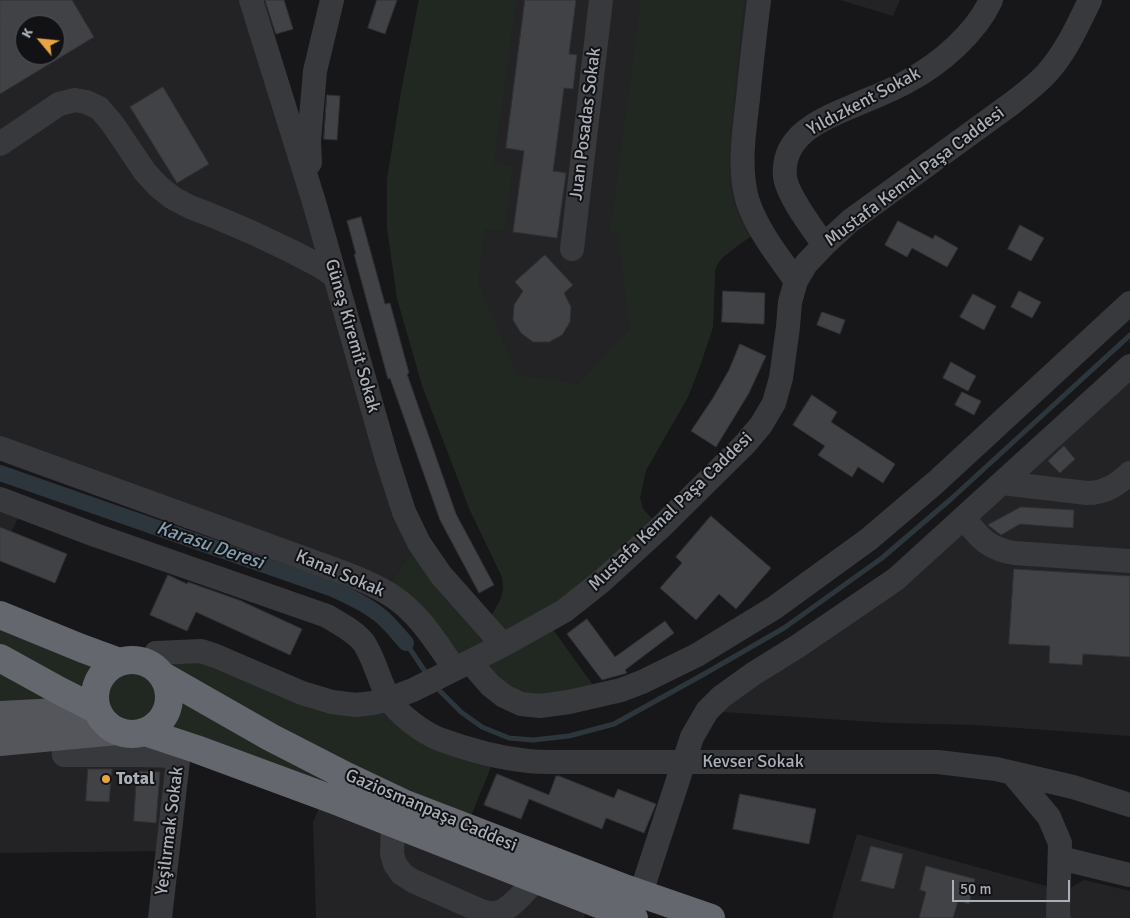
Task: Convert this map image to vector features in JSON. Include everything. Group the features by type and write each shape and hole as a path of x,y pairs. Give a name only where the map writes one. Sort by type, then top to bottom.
{"highway":[{"name":"Gaziosmanpaşa Caddesi","path":"0,615 119,662 136,660 157,670 270,737 346,776 638,906"},
{"name":"Gaziosmanpaşa Caddesi","path":"0,658 96,710 105,723 134,738 255,770 536,880 638,906 711,918"},
{"path":"96,710 94,696 98,681 106,669 119,662"},
{"path":"134,738 158,724 166,712 169,703 169,693 167,684 157,670"}],"main road":[{"path":"0,715 96,710"},
{"name":"Gaziosmanpaşa Caddesi","path":"0,742 63,736 134,738"}],"street":[{"name":"Güneş Kiremit Sokak","path":"251,0 314,202 386,456 404,512 419,543 441,575 503,645"},
{"path":"314,202 309,141 312,94 316,64 332,0"},
{"name":"Juan Posadas Sokak","path":"572,248 601,0"},
{"path":"758,0 744,139 744,186 755,218 766,238 796,280"},
{"name":"Yıldızkent Sokak","path":"824,245 789,191 785,178 785,165 794,143 811,126 829,116 909,81 936,63 962,42 991,0"},
{"name":"Mustafa Kemal Paşa Caddesi","path":"157,670 156,653 201,651 302,693 332,702 356,705 373,703 413,690 503,645 564,611 602,581 660,528 745,444 761,425 774,403 781,378 790,302 796,280 806,264 850,222 1034,86 1061,55 1090,0"},
{"path":"0,144 59,104 75,100 86,102 99,108 112,123 145,172 173,198 275,244 336,276"},
{"name":"Kanal Sokak","path":"0,448 374,585 396,599 423,624 457,668 490,685 504,696 520,704 540,706 569,702 621,690 642,682 697,654 774,608 868,539 936,482 1130,303"},
{"path":"638,906 692,737 707,710 721,697 754,674 896,579 1130,366"},
{"path":"1002,483 1095,493 1112,487 1130,472"},
{"name":"Kevser Sokak","path":"0,499 95,535 327,616 354,633 364,643 389,699 401,715 438,738 496,755 528,761 938,762 996,768 1073,787 1130,805"},
{"path":"964,518 980,538 994,547 1008,552 1130,561"},
{"name":"Yeşilırmak Sokak","path":"160,918 179,750"},
{"path":"1012,772 1049,817 1060,843 1059,918"},
{"path":"393,823 392,854 395,864 402,874 413,881 481,911 489,914 508,908 536,880"},
{"path":"1060,858 1130,876"}],"shaded area":[{"path":"0,0 251,0 419,543 384,591 0,448"},
{"path":"419,0 759,0 744,139 761,229 723,257 717,265 715,271 713,327 701,363 688,397 646,470 640,498 643,509 660,528 484,624 500,600 503,589 502,577 469,508 422,385 397,298 387,227 387,180 401,92"},
{"path":"419,0 516,0 494,163 513,166 504,231 485,229 478,282 517,375 579,384 630,330 618,234 610,233 641,0 744,0 729,166 730,188 733,201 749,237 724,256 717,265 715,271 713,327 701,363 688,397 646,470 640,498 643,509 660,528 547,621 600,695 540,706 455,669 384,591 419,543 485,624 499,604 503,587 502,577 469,508 422,385 397,298 387,227 387,180 401,92"},
{"path":"840,0 900,0 893,16"},
{"path":"1130,366 1130,736 976,725 889,723 707,711 798,646"},
{"path":"0,499 23,508 0,555"},
{"path":"0,615 127,660 144,661 201,651 401,715 496,755 466,828 334,800 196,749 0,715"},
{"path":"0,658 180,743 167,851 0,853"},
{"path":"324,796 589,901 584,918 316,918 313,822"},
{"path":"857,834 1064,891 1084,880 1130,891 1130,918 832,918"}],"building":[{"path":"0,0 72,0 94,37 65,55 65,15 15,15 15,65 48,65 0,94"},
{"path":"265,0 284,0 293,29 276,34"},
{"path":"377,0 397,0 385,34 368,28"},
{"path":"525,0 576,0 569,54 577,55 573,89 564,88 553,171 566,173 557,238 513,232 524,151 506,148"},
{"path":"163,87 209,164 177,183 130,107"},
{"path":"327,95 340,96 337,140 324,139"},
{"path":"361,217 385,304 390,303 409,373 407,374 456,514 494,585 479,593 440,520 390,378 388,379 354,254 356,254 347,221"},
{"path":"898,221 933,239 935,235 958,248 947,267 912,248 907,257 885,245"},
{"path":"1020,225 1044,238 1031,261 1008,249"},
{"path":"545,255 573,285 564,293 571,307 570,322 562,335 549,342 533,342 521,333 513,320 514,305 523,291 515,282"},
{"path":"723,291 765,293 764,324 722,322"},
{"path":"1019,291 1041,302 1032,318 1011,307"},
{"path":"973,294 996,306 984,330 960,317"},
{"path":"822,312 845,320 840,334 817,325"},
{"path":"740,344 766,356 749,393 716,447 691,431 729,370"},
{"path":"951,362 976,376 968,391 943,378"},
{"path":"962,392 981,401 974,415 955,405"},
{"path":"812,395 837,412 831,422 895,464 883,483 858,467 852,477 818,455 825,446 793,425"},
{"path":"1064,446 1075,459 1060,473 1048,461"},
{"path":"1021,507 1074,510 1073,528 1020,524 1001,535 988,525"},
{"path":"711,516 771,568 736,609 719,594 696,620 660,588 682,563 676,557"},
{"path":"0,527 67,554 55,583 0,561"},
{"path":"1014,569 1130,576 1130,657 1083,654 1082,665 1049,663 1050,646 1009,644"},
{"path":"168,575 187,584 188,582 239,600 302,629 290,655 196,612 187,631 150,615"},
{"path":"587,619 615,657 665,621 674,633 625,670 627,673 602,680 567,634"},
{"path":"88,769 112,769 109,802 86,801"},
{"path":"137,771 160,772 156,823 134,821"},
{"path":"497,774 549,795 556,776 559,776 614,798 618,789 656,804 644,833 606,818 602,829 529,799 521,819 484,805"},
{"path":"740,794 816,809 809,844 733,829"},
{"path":"871,846 903,854 894,889 861,881"},
{"path":"926,866 975,879 969,904 958,901 953,918 919,918 926,892 920,890"}],"waterway":[{"path":"436,687 461,712 482,727 509,738 533,740 569,736 614,724 784,628 882,558 951,499 1130,335"},
{"name":"Karasu Deresi","path":"0,473 333,589 377,613 406,643"},
{"path":"406,643 428,676"}],"place":[{"name":"Total","path":"106,779"}]}
